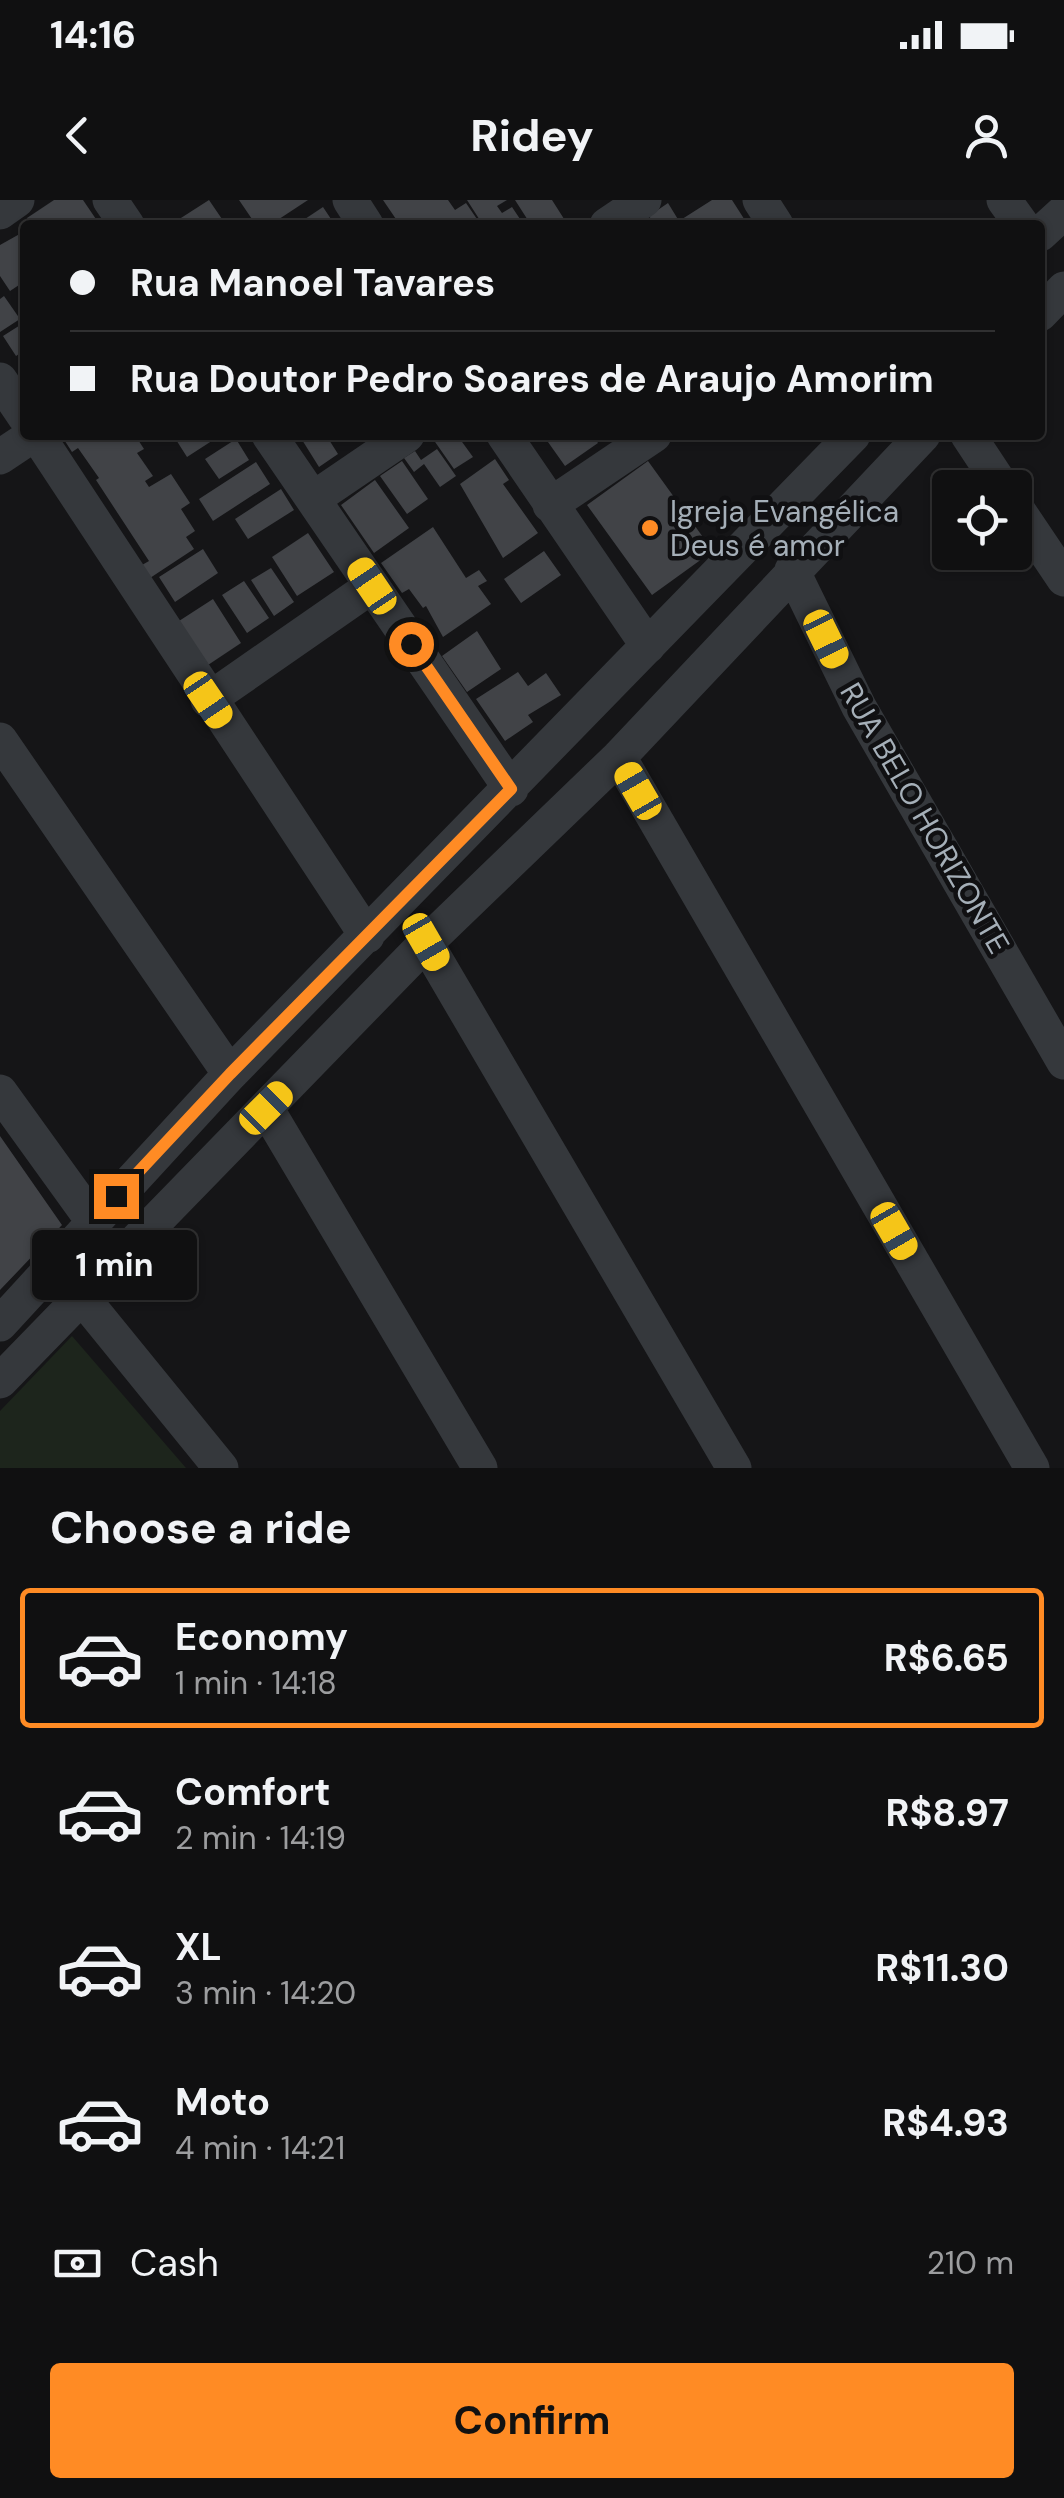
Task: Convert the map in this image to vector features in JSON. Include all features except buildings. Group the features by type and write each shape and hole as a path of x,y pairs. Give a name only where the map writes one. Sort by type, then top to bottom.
{"street":[{"path":"0,212 17,200"},
{"path":"614,220 644,200"},
{"path":"1045,229 1064,212"},
{"path":"1045,309 1064,289"},
{"path":"0,380 20,410"},
{"path":"0,457 27,440"},
{"path":"38,440 367,936"},
{"path":"273,440 511,789"},
{"path":"313,498 400,440"},
{"path":"507,440 648,646"},
{"path":"550,505 647,440"},
{"path":"0,1324 230,1074 848,440"},
{"path":"866,440 888,470"},
{"path":"0,1380 426,942 619,757 917,440"},
{"path":"971,440 991,470"},
{"path":"1032,531 1064,579"},
{"name":"RUA BELO HORIZONTE","path":"792,570 859,707 1064,1062"},
{"path":"208,700 372,586"},
{"path":"0,740 230,1074"},
{"path":"619,757 1032,1468"},
{"path":"426,942 734,1468"},
{"path":"305,1001 340,1032"},
{"path":"0,1092 93,1221"},
{"path":"266,1108 480,1468"},
{"path":"81,1296 220,1468"}],"shaded area":[{"path":"72,1336 186,1468 0,1468 0,1411"}],"place":[{"name":"Igreja Evangélica Deus é amor","path":"650,528"}],"route":[{"path":"116,1196 230,1074 511,789 411,644"}]}
